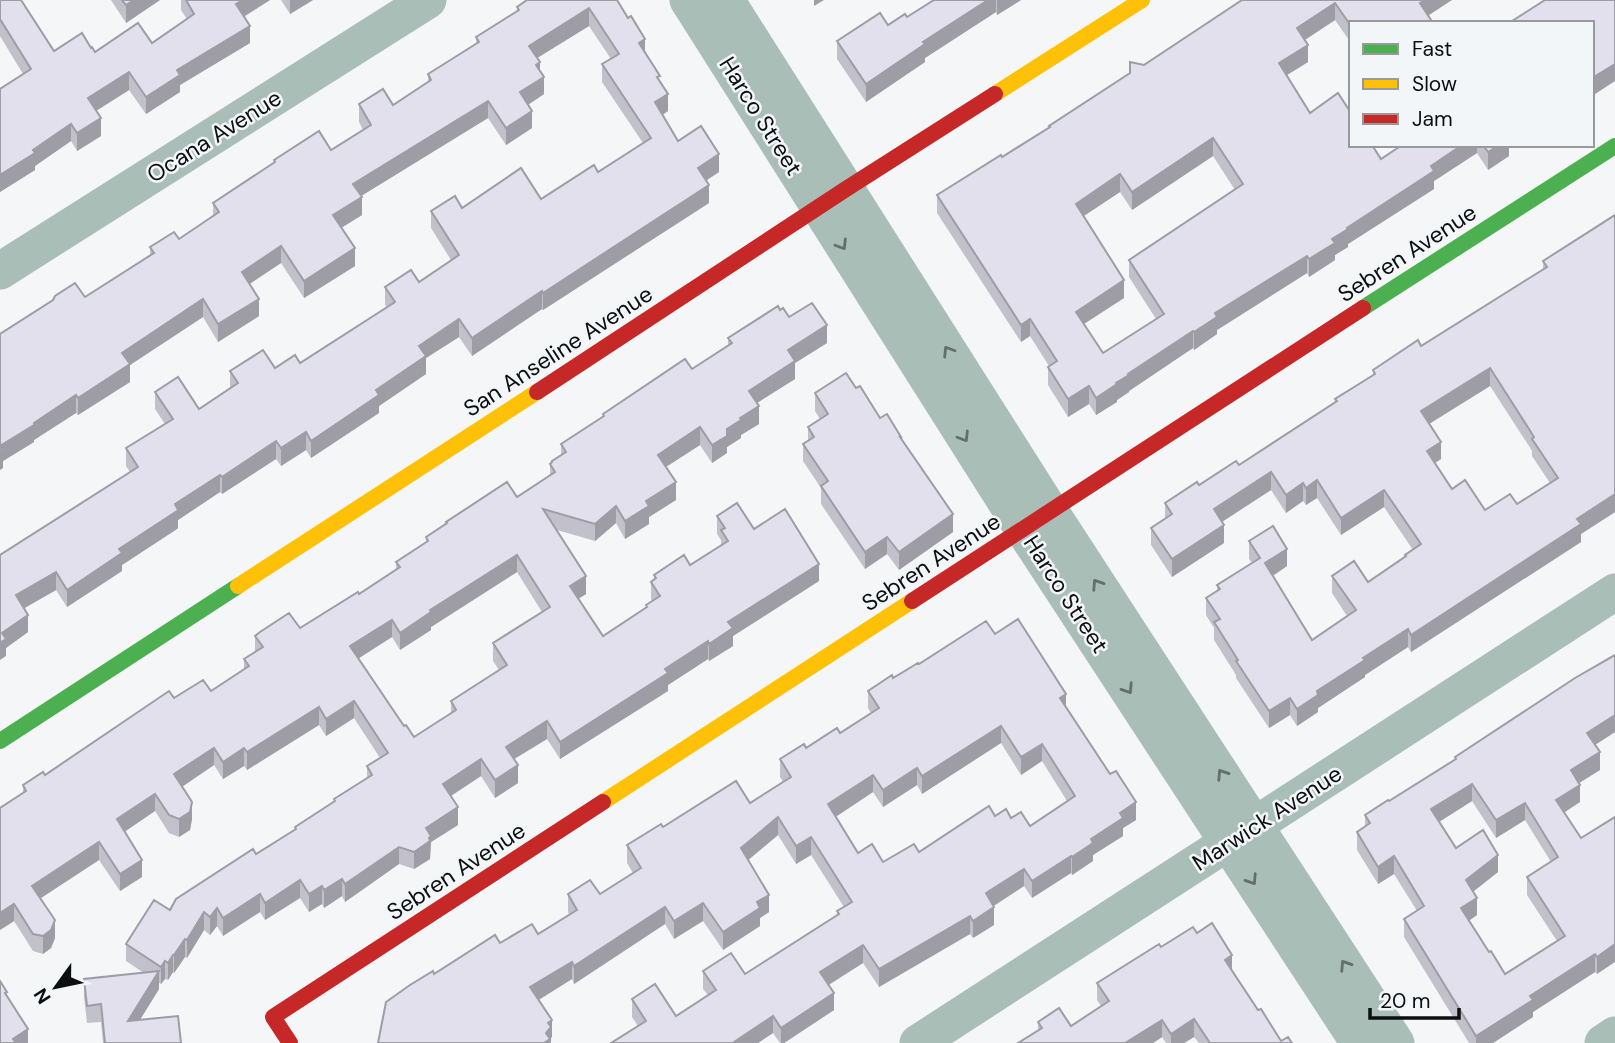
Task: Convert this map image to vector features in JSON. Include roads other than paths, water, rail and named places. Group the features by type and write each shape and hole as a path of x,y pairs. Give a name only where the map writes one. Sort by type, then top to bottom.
{"street":[{"name":"Ocana Avenue","path":"0,271 428,0"},
{"name":"Harco Street","path":"688,0 832,199 1036,520 1242,834 1396,1043"},
{"name":"Harco Street","path":"726,0 832,199"},
{"name":"San Anseline Avenue","path":"0,741 1142,0"},
{"name":"Sebren Avenue","path":"290,1043 274,1017 1615,146"},
{"name":"Marwick Avenue","path":"919,1043 1615,592"},
{"name":"Harco Street","path":"1242,834 1359,1043"},
{"path":"1603,1043 1615,1035"}]}
